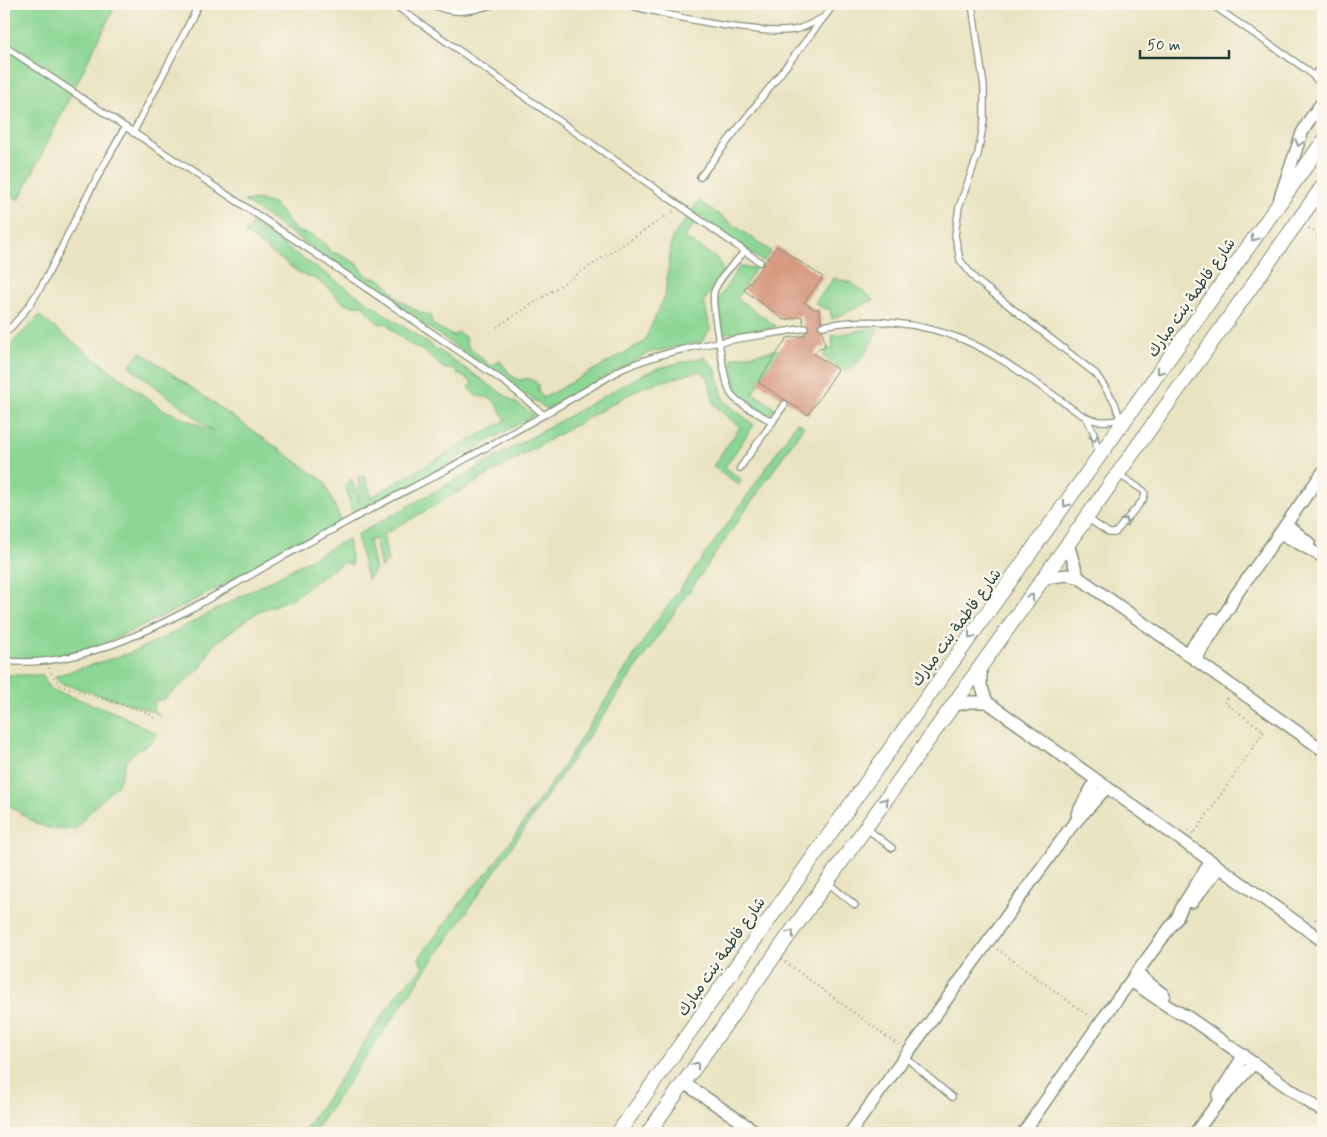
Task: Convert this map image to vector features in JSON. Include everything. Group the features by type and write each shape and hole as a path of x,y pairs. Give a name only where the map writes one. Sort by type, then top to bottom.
{"street":[{"path":"1275,209 1302,133 1323,101"},
{"name":"شارع فاطمة بنت مبارك","path":"618,1133 1098,459 1124,417 1323,142"},
{"path":"648,1133 1323,186"},
{"path":"1190,657 1230,606 1235,596 1323,472"},
{"path":"1283,529 1323,557"},
{"path":"1068,544 1078,577"},
{"path":"1044,578 1055,576 1078,577 1323,750"},
{"path":"980,667 981,685 987,702 1323,941"},
{"path":"953,706 970,702 987,702"},
{"path":"1071,827 1096,780"},
{"path":"850,1133 1071,827 1107,787"},
{"path":"1023,1133 1133,977 1177,918 1187,908 1215,865"},
{"path":"1133,977 1170,1007 1244,1055 1323,1112"},
{"path":"1213,1109 1218,1097 1244,1055"},
{"path":"1195,1133 1213,1109 1254,1063"},
{"path":"684,1083 758,1133"}],"lane":[{"path":"133,132 199,4"},
{"path":"393,4 760,262"},
{"path":"432,4 444,11 452,11 478,10 495,4"},
{"path":"624,4 710,24 769,31 800,28 816,22 829,11"},
{"path":"700,177 833,4"},
{"path":"822,326 855,322 894,323 932,330 962,339 1003,360 1086,418 1103,421 1124,417 1096,374 976,280 960,260 955,235 958,207 978,154 984,120 984,87 972,4"},
{"path":"1211,4 1314,76 1323,86"},
{"path":"4,46 506,383 544,414"},
{"path":"1314,76 1323,62"},
{"path":"4,334 22,316 37,295 125,127"},
{"path":"744,252 714,291 713,301 727,386 732,395 773,422"},
{"path":"4,661 47,661 81,654 136,634 189,610 300,547 435,476 637,362 668,352 805,328"},
{"path":"740,468 785,404"},
{"path":"1086,418 1094,433 1098,459"},
{"path":"1087,518 1109,533 1115,533 1143,500 1144,491 1118,474"},
{"path":"866,828 892,848"},
{"path":"827,882 855,905"},
{"path":"904,1057 952,1097"}],"path":[{"path":"497,327 680,207"},
{"path":"1298,221 1323,238"},
{"path":"47,661 55,680 61,686 142,710 157,720"},
{"path":"1181,840 1188,829 1194,834 1264,731 1224,702 1234,688"},
{"path":"1308,930 1323,908"},
{"path":"987,942 1099,1024"},
{"path":"775,955 900,1046 896,1051 904,1057"}],"green space":[{"path":"4,4 116,4 19,200 4,190"},
{"path":"261,200 275,205 296,231 321,240 332,253 337,253 358,264 363,272 371,278 378,278 386,284 399,300 419,312 431,316 432,324 453,336 458,332 465,337 468,347 491,366 500,361 512,376 519,380 529,379 536,382 543,398 644,342 665,296 672,238 699,201 771,251 763,262 699,215 685,238 719,260 723,273 704,301 710,329 702,342 648,353 547,409 244,201"},
{"path":"252,224 534,415 354,518 345,485 352,479 359,503 358,477 365,476 371,497 506,420 491,398 476,396 469,388 472,382 457,373 455,368 445,369 423,351 395,333 385,323 379,324 363,305 344,303 323,284 301,274 245,233"},
{"path":"739,267 756,268 737,298 777,327 724,334 718,300"},
{"path":"834,278 852,283 874,300 832,319 830,309 824,309 815,303"},
{"path":"39,316 160,408 213,431 129,366 141,352 324,481 341,521 190,603 106,643 49,659 4,658 4,351"},
{"path":"879,327 863,357 846,372 823,356 827,349 833,348 832,336"},
{"path":"782,349 753,393 778,410 765,415 737,396 732,358"},
{"path":"705,357 716,370 724,401 754,425 725,467 741,479 739,485 713,466 740,427 714,405 708,377 700,371 642,387 383,535 388,561 381,568 375,539 369,541 375,571 367,579 357,535 640,376 658,368"},
{"path":"797,422 804,426 313,1133 303,1133 400,990 423,968 419,958 471,889 490,870 560,771 653,626 741,505"},
{"path":"348,539 352,565 343,562 291,599 259,611 212,646 201,668 163,700 156,700 153,708 161,716 147,709 60,683 55,676 130,653 163,638"},
{"path":"4,675 43,675 50,689 119,714 157,734 149,744 137,750 126,761 119,783 75,829 64,830 45,827 4,802"}],"building":[{"path":"777,246 823,277 804,302 814,309 819,309 825,347 819,348 814,354 838,370 808,415 758,382 787,338 806,335 802,316 784,320 744,290"}]}
